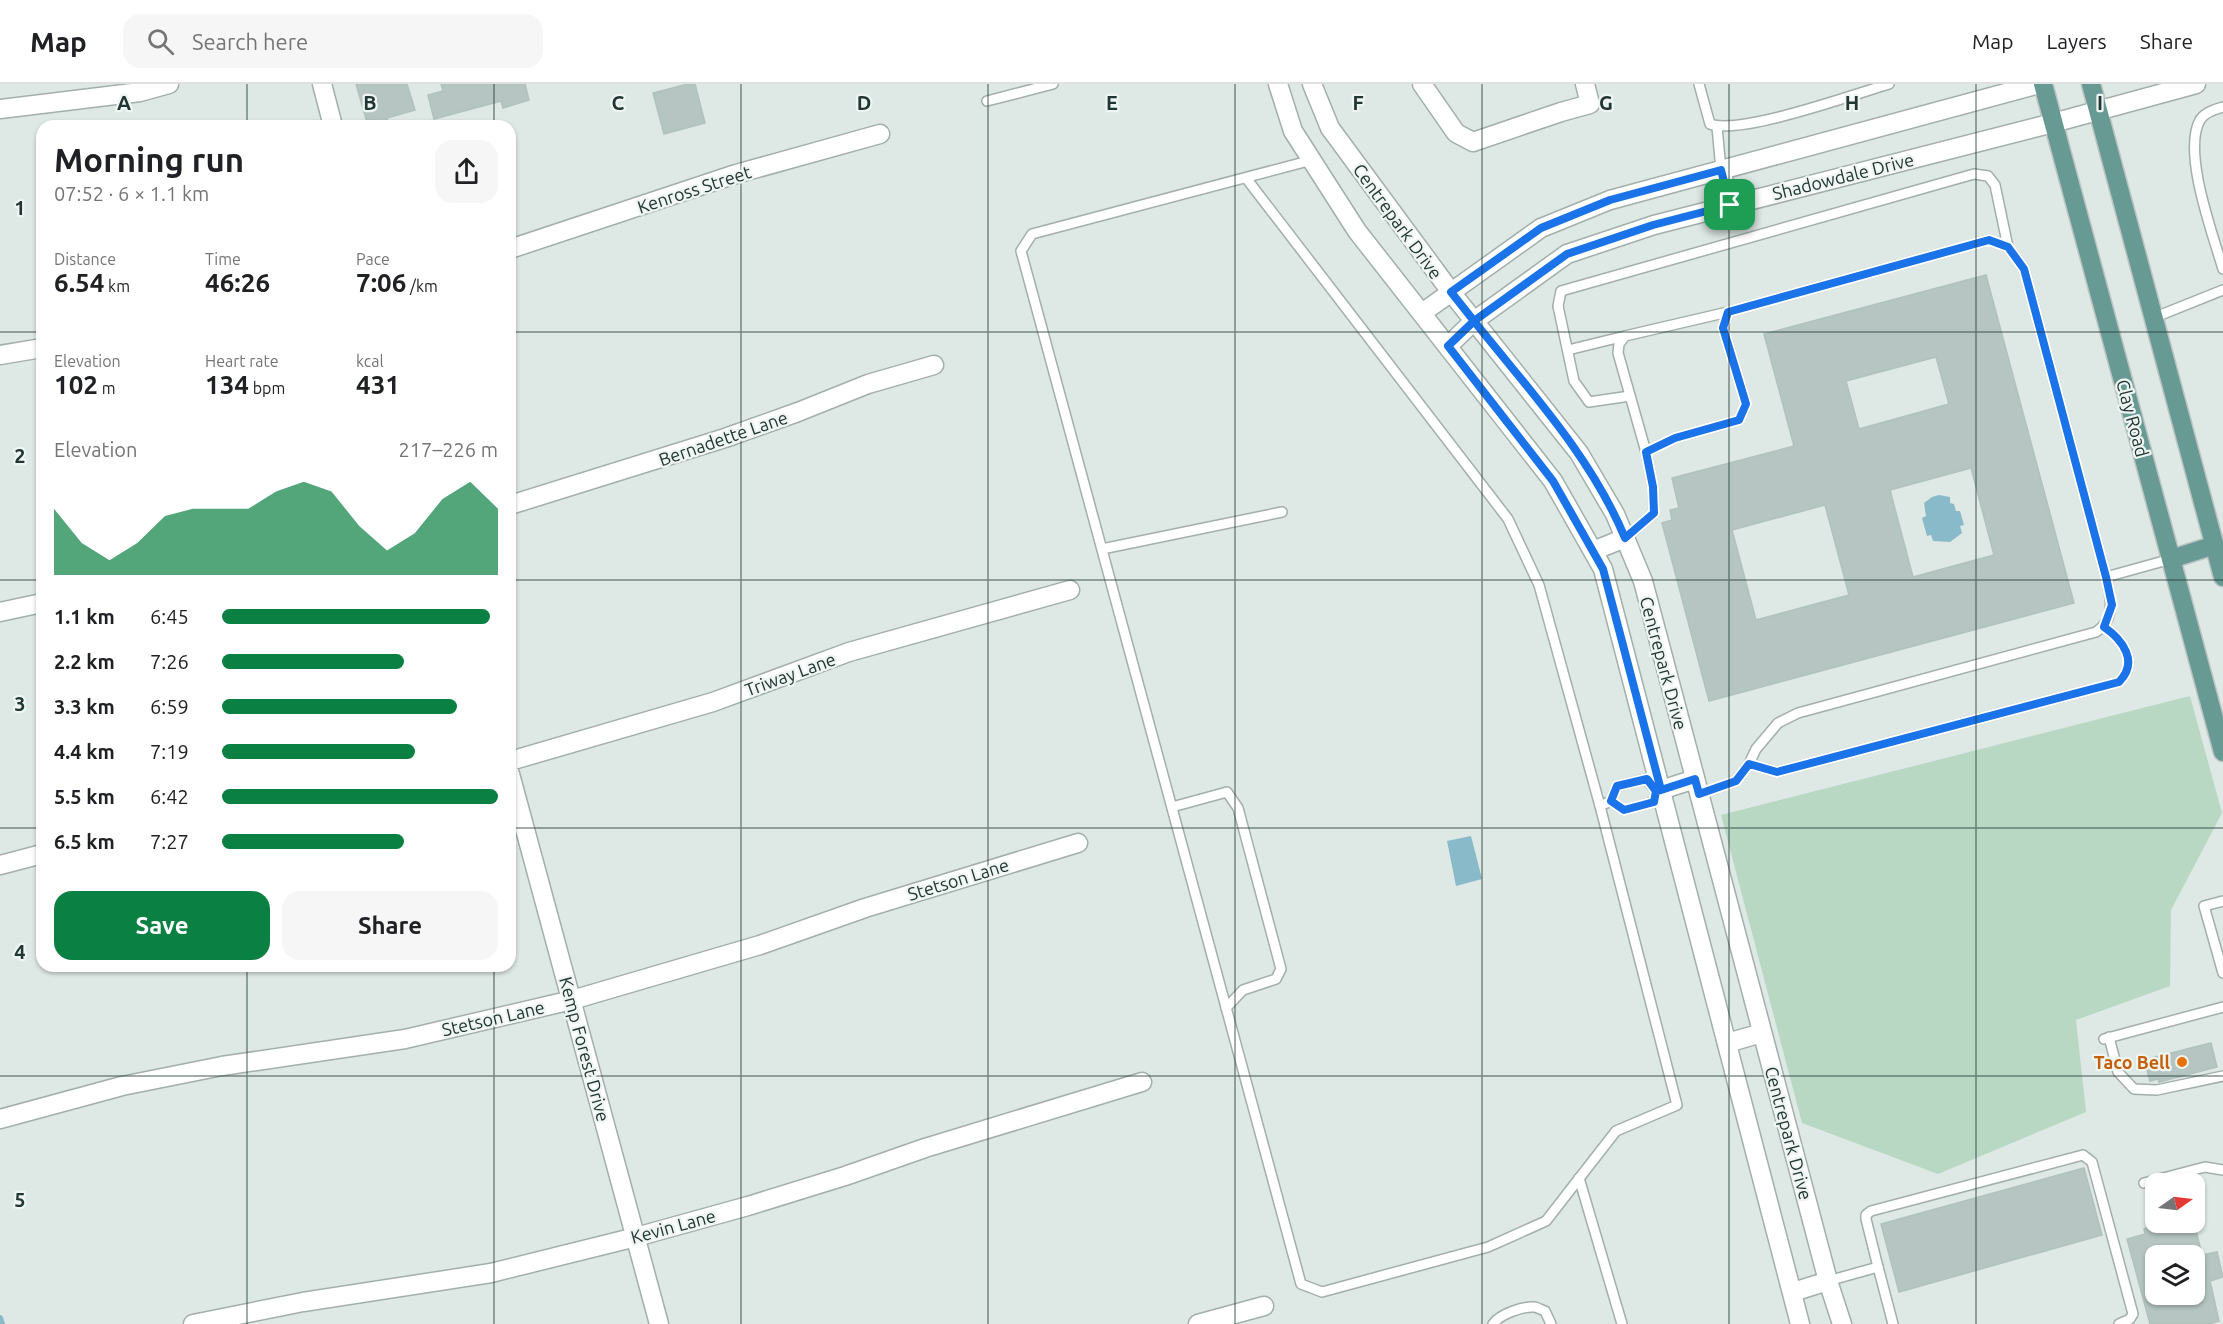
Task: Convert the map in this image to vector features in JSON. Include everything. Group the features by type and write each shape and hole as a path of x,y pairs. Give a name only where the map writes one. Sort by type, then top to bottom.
{"main road":[{"name":"Clay Road","path":"2041,84 2223,752"},
{"path":"2091,84 2153,318 2219,544 2223,577"},
{"path":"2171,559 2219,544"}],"street":[{"path":"0,109 140,92 169,84"},
{"path":"322,84 331,120"},
{"name":"Centrepark Drive","path":"1278,84 1293,130 1358,231 1553,481 1603,569 1658,790 1800,1324"},
{"name":"Centrepark Drive","path":"1312,84 1330,128 1451,292 1579,453 1615,514 1643,581 1828,1281 1842,1324"},
{"path":"1422,84 1456,133 1473,142 1590,104 1585,84"},
{"name":"Shadowdale Drive","path":"1422,313 1541,228 1610,200 2041,84"},
{"name":"Shadowdale Drive","path":"1448,346 1474,321 1567,254 1653,225 2053,123 2196,84"},
{"name":"Kenross Street","path":"516,247 736,174 880,134"},
{"path":"1721,170 1730,205"},
{"path":"0,355 36,349"},
{"name":"Bernadette Lane","path":"516,503 726,438 868,384 934,365"},
{"path":"1593,551 1625,538"},
{"name":"Triway Lane","path":"516,759 713,702 849,652 1070,590"},
{"path":"0,612 36,604"},
{"path":"1658,790 1697,787"},
{"name":"Kemp Forest Drive","path":"516,796 659,1324"},
{"name":"Stetson Lane","path":"0,1119 122,1086 222,1066 405,1039 572,1000 760,945 865,908 1078,843"},
{"path":"0,865 36,856"},
{"path":"1727,1043 1762,1033"},
{"name":"Kevin Lane","path":"193,1324 303,1302 491,1273 636,1237 748,1206 978,1131 1142,1082"},
{"path":"1793,1292 1828,1281"},
{"path":"1198,1324 1264,1306"}],"lane":[{"path":"987,101 1036,86 1053,84"},
{"path":"1699,84 1710,124 1717,127 1761,121 1889,84"},
{"path":"2223,107 2215,108 2201,117 2196,128 2195,172 2223,269"},
{"path":"1717,127 1721,170"},
{"path":"1246,178 1508,519 1539,585 1600,806 1677,1105 1616,1131 1546,1221 1488,1247 1322,1292 1301,1284 1021,251 1032,234 1312,160"},
{"path":"1630,396 1589,402 1574,381 1558,306 1561,291 1974,174 1988,176 1995,186 2008,247 2024,269 2112,605 2104,627 2096,632 1798,713 1778,723 1756,749 1749,764 1736,781 1697,787"},
{"path":"1568,350 1728,312 1989,240 2008,247"},
{"path":"2153,318 2223,290"},
{"path":"1646,452 1675,438 1739,420 1746,404 1723,328 1728,312"},
{"path":"1625,336 1619,344 1618,353 1646,452 1653,487 1654,513 1625,538"},
{"path":"1102,549 1282,512"},
{"path":"2106,577 2171,559"},
{"path":"1749,764 1777,772 2119,682 2127,675 2130,662 2118,637 2104,627"},
{"path":"1600,806 1611,801 1617,786 1627,783 1647,779 1658,790 1654,802 1624,810 1611,801"},
{"path":"1172,807 1227,792 1238,808 1281,969 1276,980 1243,990 1226,1008"},
{"path":"2223,901 2204,906 2223,973"},
{"path":"2223,1008 2107,1038 2118,1072 2134,1089 2157,1090 2223,1076"},
{"path":"1893,1324 1866,1215 1871,1211 2083,1155 2092,1162 2133,1314 2130,1319 2119,1324"},
{"path":"2144,1183 2205,1167 2223,1170"},
{"path":"1579,1178 1622,1324"},
{"path":"1828,1281 1878,1267"},
{"path":"1493,1324 1503,1315 1536,1307 1545,1311 1551,1324"}],"green space":[{"path":"2190,696 2222,813 2171,910 2170,986 2076,1020 2086,1112 1938,1174 1802,1123 1721,815"}],"water":[{"path":"1939,495 1950,497 1950,503 1954,504 1956,511 1960,511 1964,525 1960,526 1962,533 1950,542 1933,541 1931,535 1927,536 1922,518 1926,516 1924,503"},
{"path":"1471,836 1482,879 1456,886 1447,841"}],"building":[{"path":"356,84 407,84 415,110 387,118 388,120 366,120"},
{"path":"441,84 525,84 529,100 503,108 501,101 434,119 428,95 443,91"},
{"path":"695,84 705,123 664,134 653,93"},
{"path":"1986,275 2074,603 1709,701 1662,523 1672,520 1670,510 1679,508 1672,478 1794,446 1764,334","holes":["1936,357 1949,404 1859,429 1846,381","1971,468 1994,555 1913,577 1890,490","1825,505 1849,595 1756,620 1732,530"]},
{"name":"Taco Bell","path":"2211,1043 2217,1067 2159,1082 2158,1079 2150,1081 2145,1063 2152,1062 2151,1058"},
{"path":"2084,1168 2102,1235 1899,1292 1881,1224"},
{"path":"2144,1229 2145,1233 2197,1233 2200,1245 2145,1245 2145,1305 2205,1305 2205,1254 2217,1252 2223,1277 2210,1281 2219,1321 2210,1324 2150,1324 2127,1239 2145,1234"}],"waterway":[{"path":"0,1318 2,1324"}],"place":[{"name":"Taco Bell","path":"2182,1062"}],"route":[{"path":"1730,205 1653,225 1567,254 1474,321 1579,453 1615,514 1625,538 1654,513 1653,487 1646,452 1675,438 1739,420 1746,404 1723,328 1728,312 1989,240 2008,247 2024,269 2106,577 2112,605 2104,627 2118,637 2130,662 2127,675 2119,682 1777,772 1749,764 1736,781 1699,794 1695,779 1661,790 1656,791 1647,779 1617,786 1611,801 1624,810 1654,802 1656,791 1661,790 1603,569 1553,481 1448,346 1474,321 1451,292 1541,228 1610,200 1721,170 1730,205"}]}
